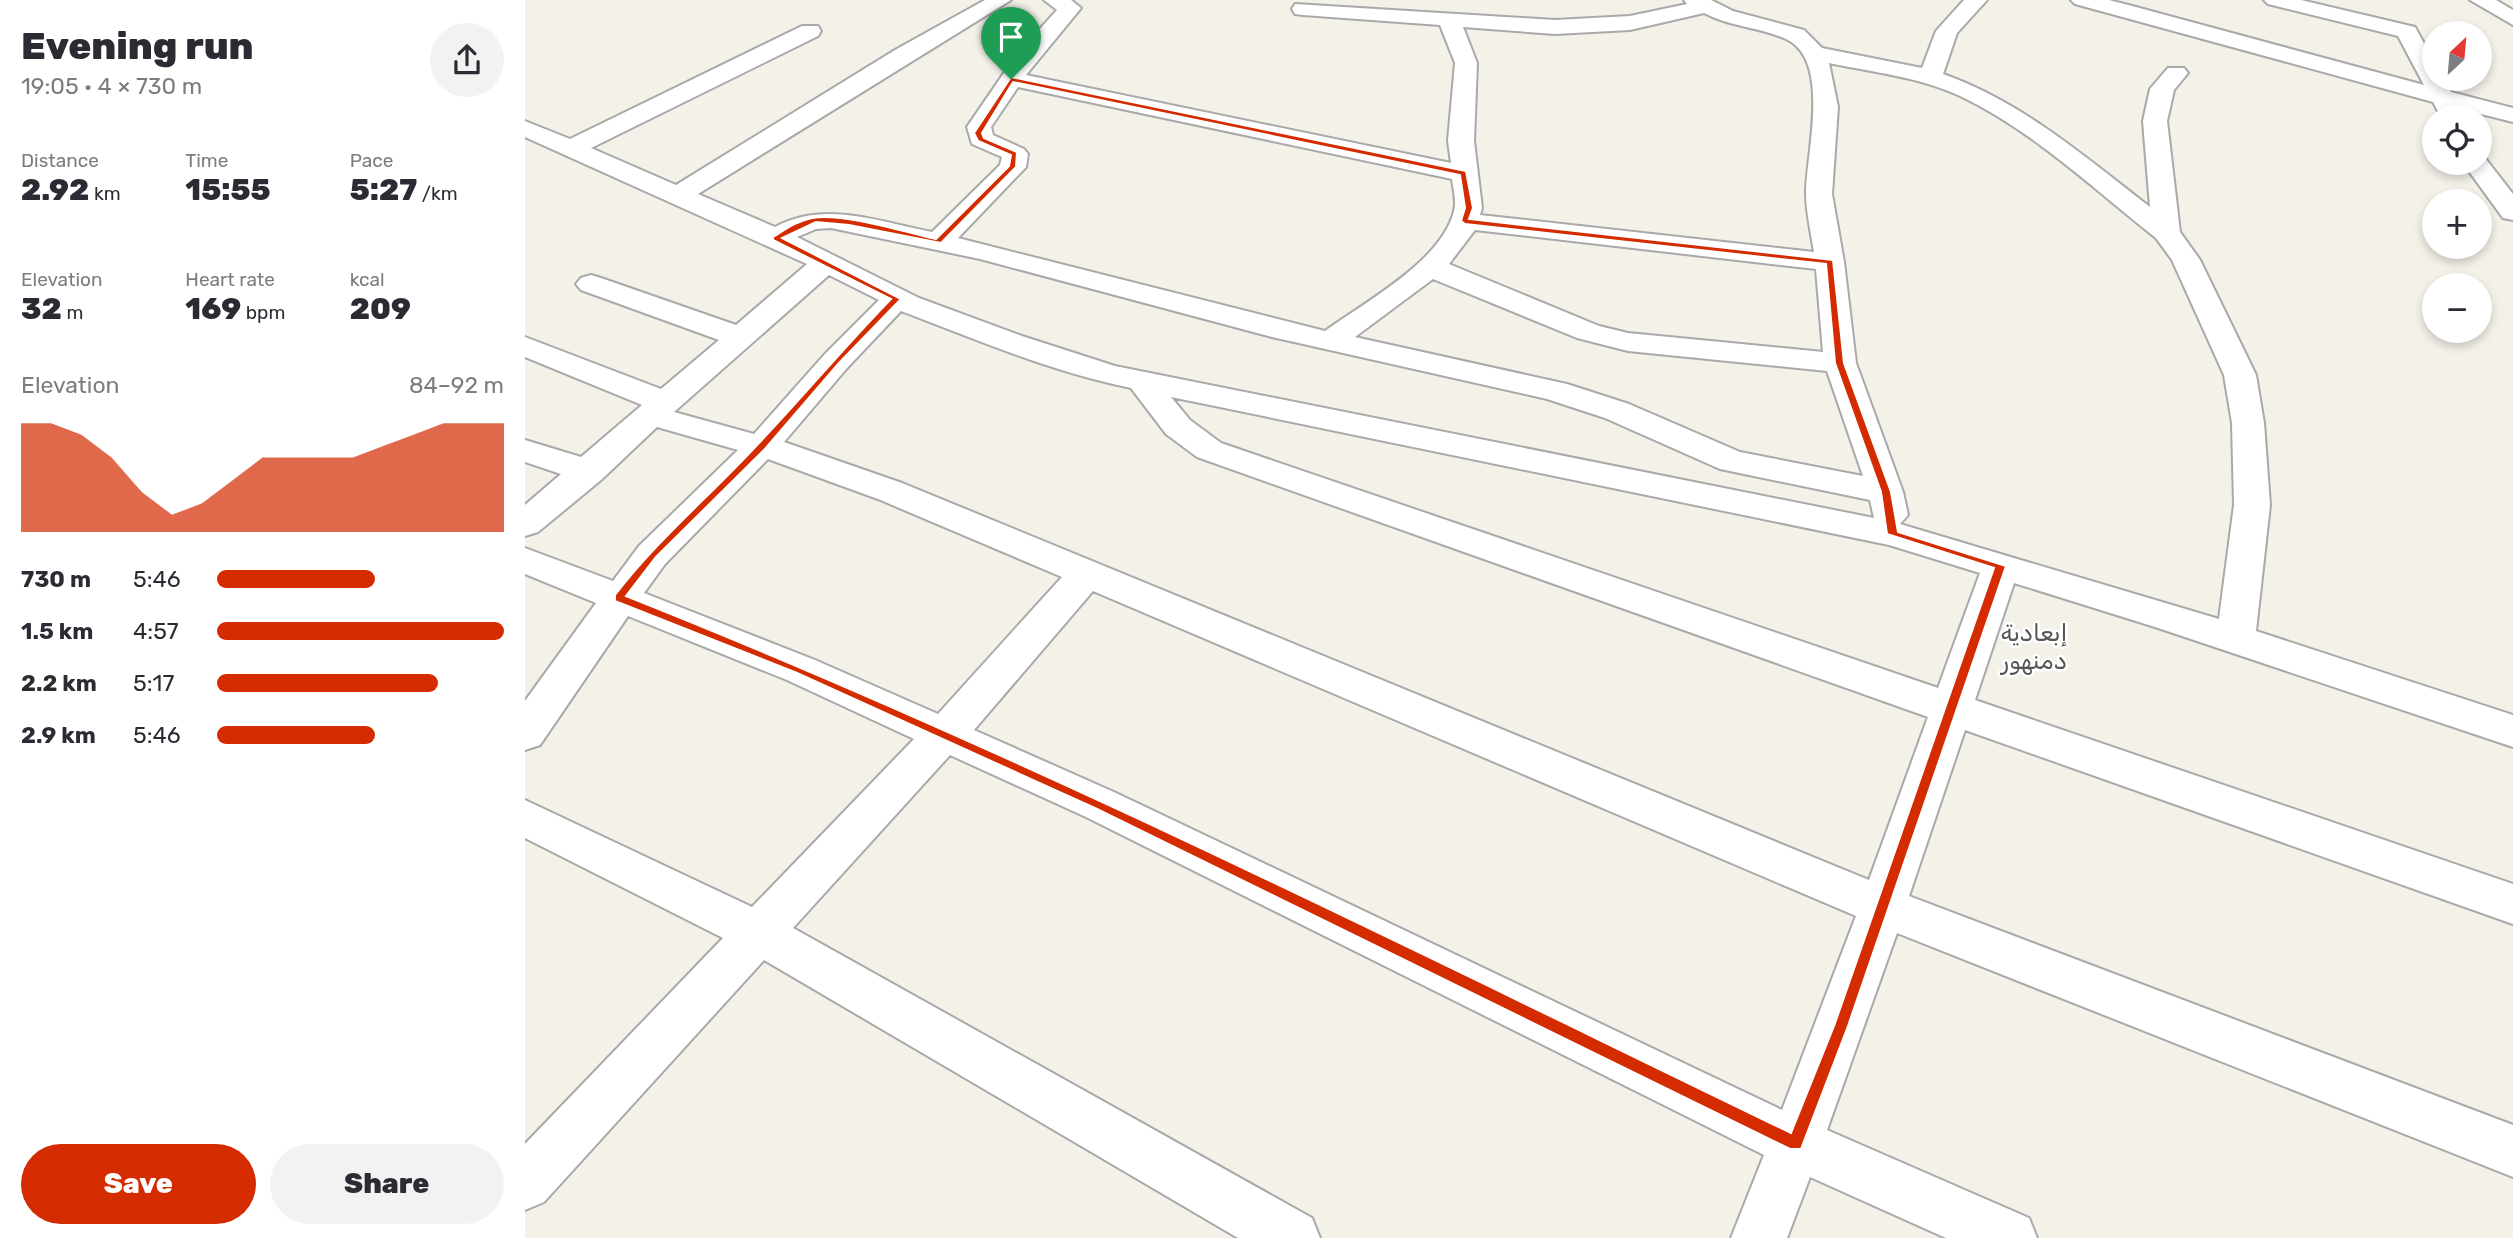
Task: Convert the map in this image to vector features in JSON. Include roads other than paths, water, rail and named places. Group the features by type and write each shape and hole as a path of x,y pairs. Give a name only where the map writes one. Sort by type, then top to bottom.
{"street":[{"path":"678,195 914,48 1000,0"},
{"path":"938,242 1013,167 1015,154 981,139 978,133 1025,59 1070,8 1055,0"},
{"path":"1930,77 1947,31 1976,0"},
{"path":"2082,0 2201,19 2438,105"},
{"path":"2275,0 2401,29 2407,33 2447,105"},
{"path":"2481,0 2513,19"},
{"path":"1303,9 1555,27 1630,23 1699,4 1749,24 1796,35 1814,53 1822,74 1826,107 1819,194 1830,262 1840,363 1886,492 1893,534"},
{"path":"1330,341 1430,267 1461,232 1469,208 1461,141 1466,62 1449,20"},
{"path":"571,148 810,31"},
{"path":"1814,53 1930,77 1968,91 2023,122 2166,232 2186,260 2240,375 2248,423 2252,505 2236,639"},
{"path":"2166,232 2155,121 2162,89 2176,73"},
{"path":"1011,79 1463,173"},
{"path":"2492,113 2513,115"},
{"path":"525,128 776,238 897,299 1011,343 1143,382 1893,534 2236,639 2513,731"},
{"path":"2485,175 2513,212"},
{"path":"776,238 816,219 849,223 938,242 1330,341 1556,391 1617,411 1732,461 1886,492"},
{"path":"1465,221 1830,262"},
{"path":"525,524 589,472 657,409 826,263"},
{"path":"1430,267 1528,309 1628,342 1840,363"},
{"path":"591,284 740,337"},
{"path":"525,734 566,671 652,555 761,447 836,361 897,299"},
{"path":"525,346 657,409 890,491 1882,906 2513,1151"},
{"path":"1143,382 1178,427 1209,450 2513,905"},
{"path":"525,450 589,472"},
{"path":"525,560 801,670 1114,811 1795,1143 2009,1238"},
{"path":"1759,1238 1841,1026 2001,566"},
{"path":"525,1183 945,734 1086,574"},
{"path":"525,818 759,933 1292,1238"}],"district":[{"name":"إبعادية دمنهور","path":"2034,647"}]}
